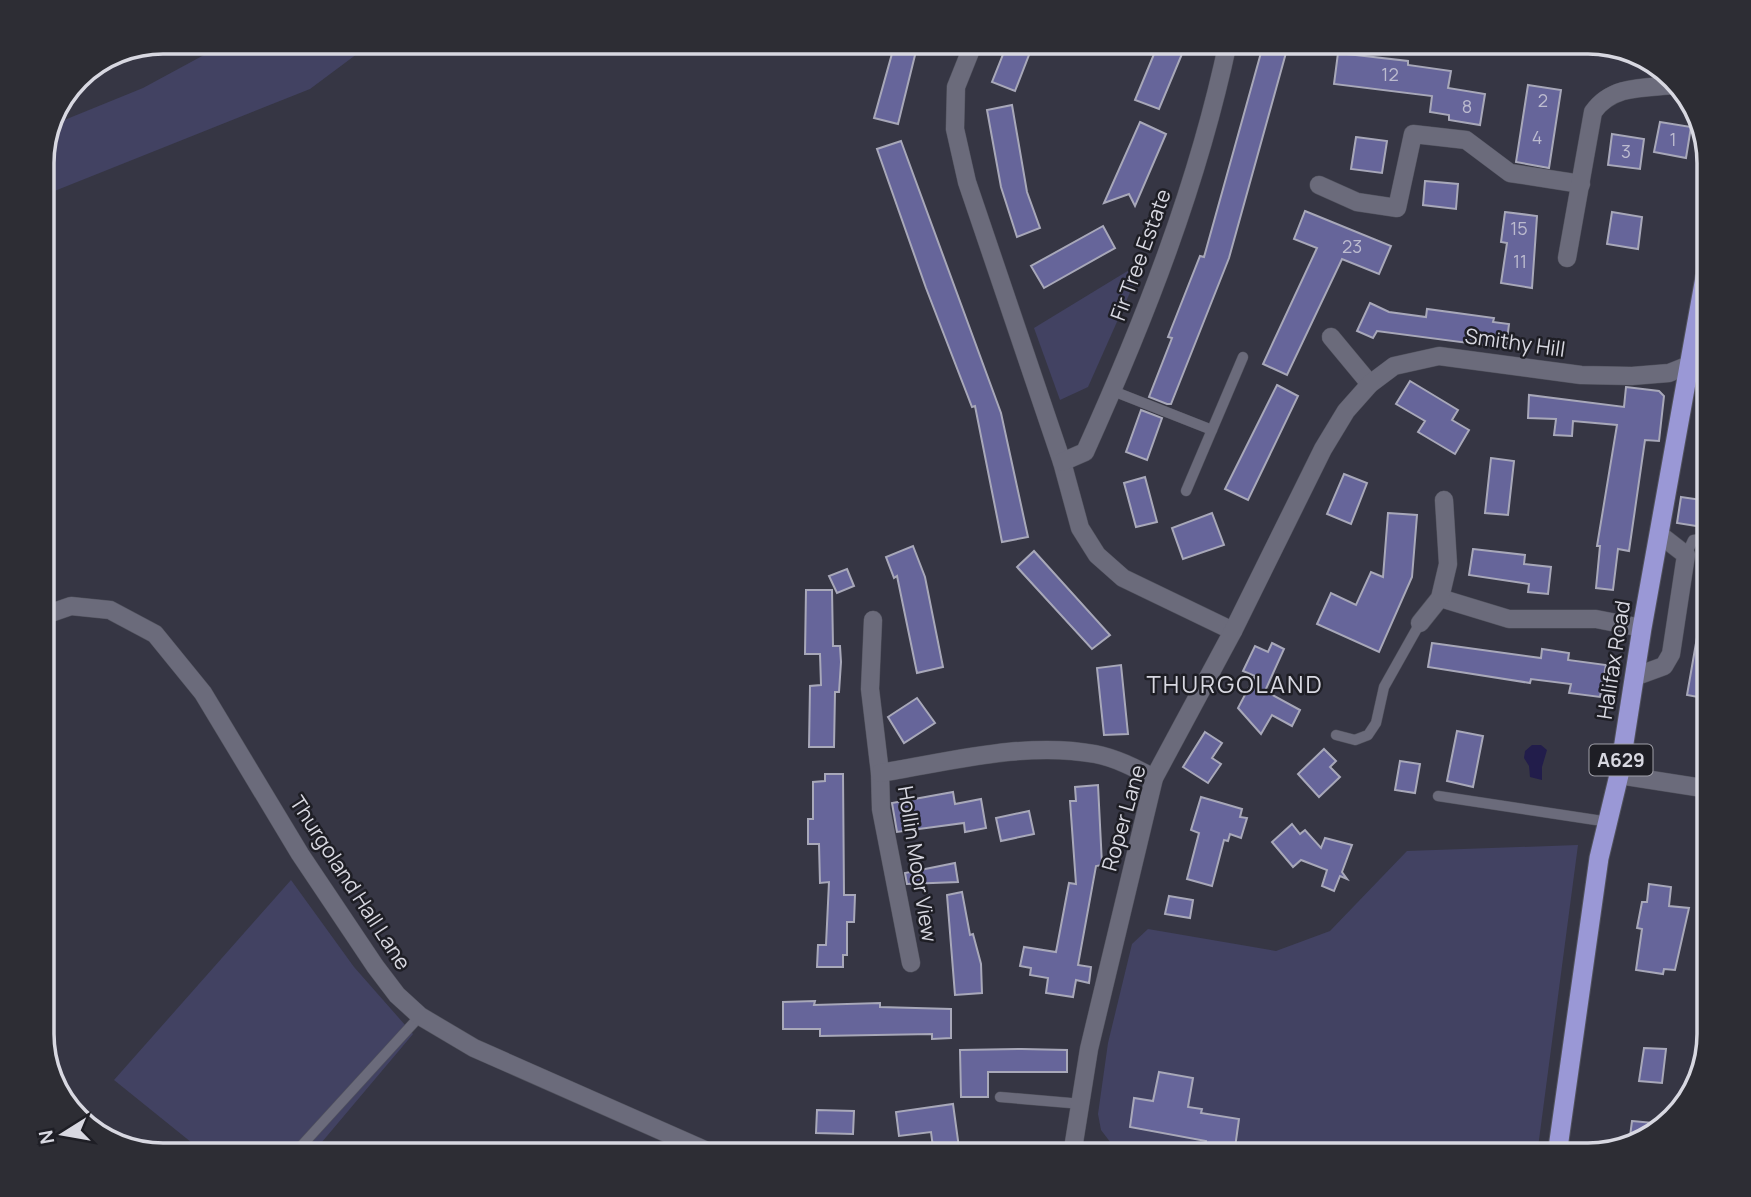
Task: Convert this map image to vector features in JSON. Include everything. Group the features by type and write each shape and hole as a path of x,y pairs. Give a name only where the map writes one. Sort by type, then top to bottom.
{"highway":[{"name":"Halifax Road","path":"1558,1143 1599,858 1610,822 1619,775 1642,628 1697,331"}],"street":[{"path":"969,54 956,87 955,129 967,182 1062,462 1080,528 1097,555 1123,578 1233,631"},
{"name":"Fir Tree Estate","path":"1062,462 1085,452 1113,391 1171,244 1225,54"},
{"path":"1567,258 1593,112 1602,99 1615,91 1665,86"},
{"path":"1319,186 1357,202 1398,208 1413,134 1466,139 1510,173 1581,184"},
{"path":"1331,337 1370,384"},
{"name":"Smithy Hill","path":"1350,407 1370,384 1394,366 1439,356 1581,375 1632,376 1669,373 1689,365"},
{"name":"Roper Lane","path":"1074,1143 1089,1049 1154,778 1233,631 1323,449 1350,407"},
{"path":"1420,624 1440,598 1447,564 1444,500"},
{"path":"1634,677 1664,666 1671,654 1686,555 1659,534"},
{"path":"1440,598 1509,619 1596,619 1642,628"},
{"name":"Thurgoland Hall Lane","path":"54,612 71,606 110,610 155,634 203,693 300,854 375,966 397,995 419,1016 474,1048 689,1143"},
{"name":"Hollin Moor View","path":"873,620 870,689 880,773 881,808 911,963"},
{"name":"Hollin Moor View","path":"880,773 1013,752 1061,751 1095,754 1127,764 1154,778"},
{"path":"1619,775 1697,787"}],"lane":[{"path":"1185,491 1243,357"},
{"path":"1113,391 1212,430"},
{"path":"1686,555 1693,540 1697,540"},
{"path":"1336,735 1355,740 1368,735 1376,723 1384,687 1420,624"},
{"path":"1438,796 1610,822"},
{"path":"304,1143 419,1016"},
{"path":"1000,1097 1082,1104"}],"shaded area":[{"path":"206,54 357,54 310,89 54,191 54,156 63,121 143,88"},
{"path":"1144,261 1088,387 1060,400 1034,328"},
{"path":"1532,745 1541,745 1547,750 1542,767 1542,780 1530,777 1529,766 1524,758 1525,751"},
{"path":"1578,845 1539,1143 1111,1143 1101,1130 1098,1114 1108,1043 1132,944 1148,929 1276,951 1330,931 1407,851"},
{"path":"291,880 354,967 413,1034 321,1143 192,1143 114,1080"}],"building":[{"path":"892,54 915,54 898,124 874,118"},
{"path":"1003,54 1029,54 1015,91 992,82"},
{"path":"1154,54 1182,54 1159,109 1135,100"},
{"path":"1261,54 1286,54 1229,258 1171,404 1167,404 1149,397 1172,338 1168,337 1200,256 1204,257"},
{"path":"1338,54 1408,61 1408,65 1451,71 1448,88 1485,94 1480,125 1449,120 1449,115 1430,112 1432,96 1334,84"},
{"path":"1528,85 1561,90 1549,168 1516,162"},
{"path":"1012,105 1027,192 1040,228 1017,237 1001,187 987,110"},
{"path":"1140,122 1166,134 1135,206 1129,194 1104,203"},
{"path":"1660,122 1691,127 1686,158 1654,152"},
{"path":"1612,134 1644,139 1640,169 1608,165"},
{"path":"1356,137 1387,141 1382,173 1351,169"},
{"path":"901,141 1001,413 1028,537 1002,542 975,406 972,407 926,288 877,149"},
{"path":"1425,181 1458,184 1456,209 1423,205"},
{"path":"1305,211 1391,246 1379,274 1342,259 1287,375 1263,364 1317,248 1294,239"},
{"path":"1505,212 1537,216 1532,288 1501,283 1507,243 1501,242"},
{"path":"1612,212 1642,217 1638,249 1607,244"},
{"path":"1103,226 1115,248 1044,288 1031,266"},
{"path":"1370,303 1389,312 1426,317 1427,309 1494,318 1493,322 1509,324 1506,348 1377,331 1373,338 1357,331"},
{"path":"1410,381 1458,410 1452,420 1469,430 1455,454 1418,432 1425,421 1396,404"},
{"path":"1277,385 1298,396 1248,500 1225,489"},
{"path":"1626,387 1659,391 1664,396 1659,441 1645,440 1629,551 1618,549 1613,590 1596,588 1600,546 1597,546 1617,425 1573,421 1572,436 1554,435 1556,419 1528,418 1529,395 1624,407"},
{"path":"1141,410 1162,418 1147,460 1126,452"},
{"path":"1491,458 1514,461 1508,515 1485,513"},
{"path":"1344,474 1367,483 1351,524 1327,514"},
{"path":"1145,477 1157,522 1136,527 1124,483"},
{"path":"1681,497 1697,499 1697,526 1677,523"},
{"path":"1212,513 1224,545 1183,559 1172,528"},
{"path":"1388,513 1417,515 1412,577 1379,652 1317,624 1331,593 1356,605 1371,572 1383,577"},
{"path":"913,546 925,577 943,667 917,673 897,576 894,578 886,557"},
{"path":"1473,549 1525,555 1524,564 1551,567 1548,594 1528,592 1529,584 1469,575"},
{"path":"1034,551 1110,635 1092,649 1017,567"},
{"path":"847,569 854,586 837,593 829,576"},
{"path":"806,590 832,590 833,646 840,646 841,662 839,692 835,692 834,747 809,747 810,686 821,685 820,654 805,654"},
{"path":"1697,637 1697,697 1687,695"},
{"path":"1272,643 1284,649 1265,691 1300,710 1292,726 1272,715 1261,734 1238,708 1255,676 1243,671 1255,646 1268,652"},
{"path":"1432,643 1541,658 1542,649 1569,653 1568,660 1606,665 1600,697 1569,693 1571,684 1531,679 1530,683 1428,667"},
{"path":"1121,665 1128,734 1104,735 1097,668"},
{"path":"917,698 935,723 904,743 888,717"},
{"path":"1457,731 1483,736 1473,787 1447,781"},
{"path":"1205,732 1222,743 1212,758 1221,764 1208,783 1183,767"},
{"path":"1324,749 1336,761 1330,767 1340,777 1319,797 1298,774"},
{"path":"1400,761 1420,764 1415,793 1395,790"},
{"path":"825,774 843,774 844,895 855,895 854,922 847,922 847,955 843,955 843,967 817,967 818,945 826,945 829,882 820,883 819,844 808,844 808,819 813,819 813,782 825,781"},
{"path":"1098,785 1102,865 1096,866 1078,965 1091,967 1089,983 1076,980 1073,997 1046,993 1048,978 1030,975 1031,968 1020,966 1024,947 1056,952 1069,883 1076,884 1070,801 1076,801 1075,787"},
{"path":"953,792 955,804 981,799 986,828 965,832 964,823 897,832 892,803"},
{"path":"1201,797 1242,809 1240,817 1247,818 1241,838 1230,834 1228,841 1224,840 1212,886 1187,879 1199,833 1191,830"},
{"path":"1029,811 1034,834 1001,841 996,818"},
{"path":"1292,824 1300,834 1305,830 1321,848 1325,838 1352,845 1342,872 1347,879 1340,876 1334,891 1322,886 1327,870 1301,860 1293,867 1272,842"},
{"path":"955,863 958,882 907,884 905,873"},
{"path":"1649,884 1671,887 1669,906 1689,908 1675,970 1664,969 1663,974 1636,970 1642,929 1637,928 1642,902 1647,902"},
{"path":"962,892 970,935 973,934 981,964 982,993 955,995 947,895"},
{"path":"1169,896 1193,900 1190,918 1165,914"},
{"path":"815,1001 814,1005 880,1003 880,1007 951,1009 951,1038 932,1039 932,1034 820,1036 820,1029 783,1029 783,1002"},
{"path":"1644,1048 1666,1049 1662,1083 1639,1081"},
{"path":"960,1050 1067,1050 1067,1072 988,1072 988,1097 961,1097"},
{"path":"1159,1072 1193,1078 1188,1107 1202,1109 1201,1113 1239,1119 1236,1143 1206,1143 1130,1127 1134,1098 1153,1101"},
{"path":"953,1104 958,1143 932,1143 931,1132 899,1136 896,1112"},
{"path":"817,1110 854,1111 853,1134 816,1133"},
{"path":"1632,1121 1650,1123 1642,1128 1630,1134"}],"district":[{"name":"THURGOLAND","path":"1235,685"}]}
